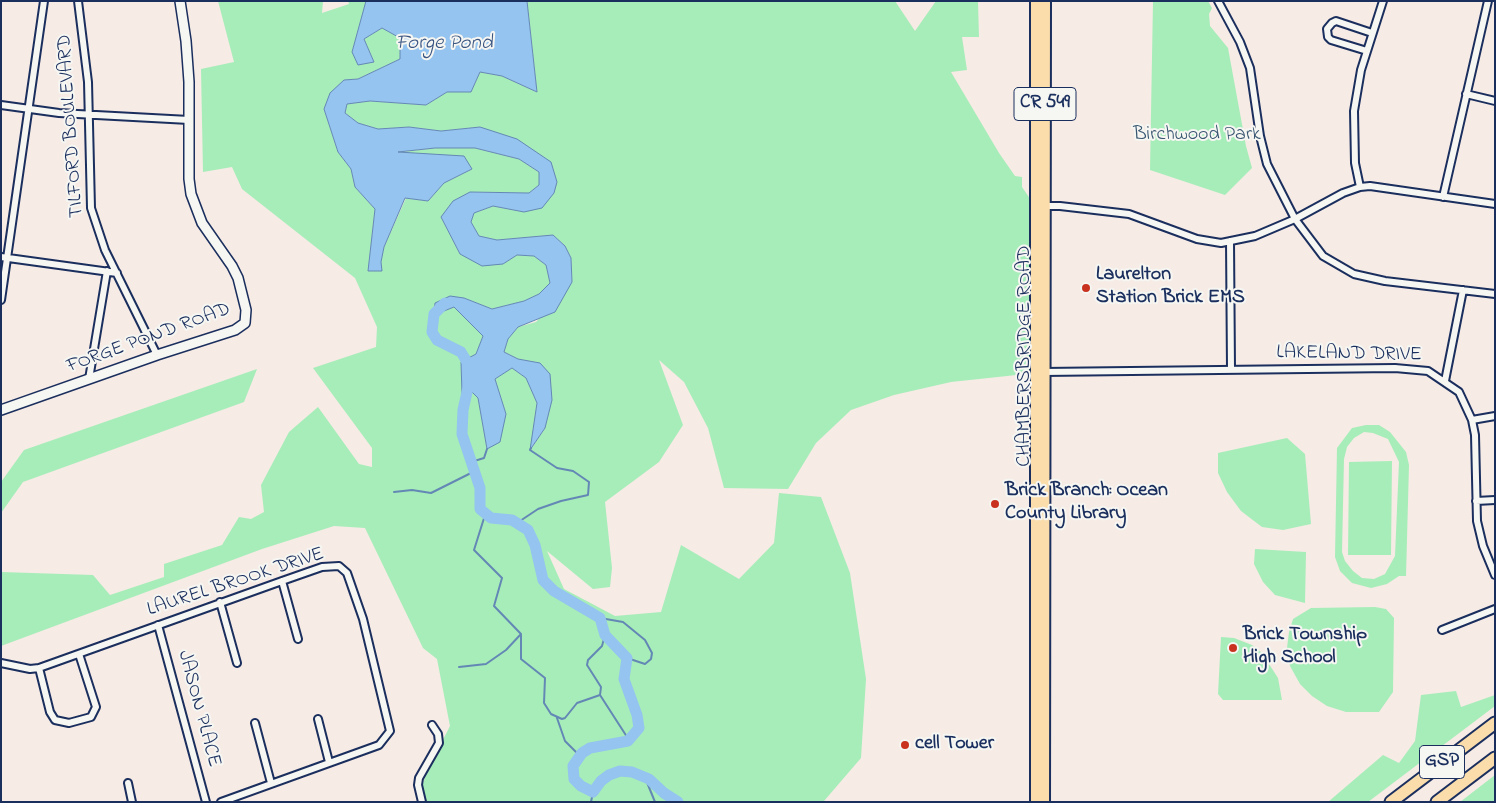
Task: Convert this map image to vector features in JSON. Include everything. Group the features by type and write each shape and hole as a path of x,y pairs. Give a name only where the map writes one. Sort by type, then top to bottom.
{"highway":[{"name":"GSP","path":"1391,802 1495,723"},
{"name":"GSP","path":"1437,802 1495,758"}],"main road":[{"name":"CHAMBERSBRIDGE ROAD","path":"1036,1 1043,372 1044,802"},
{"name":"CHAMBERSBRIDGE ROAD","path":"1036,802 1040,206 1045,1"}],"street":[{"path":"1,300 4,258 44,1"},
{"name":"TILFORD BOULEVARD","path":"78,1 88,82 91,208 105,250 157,355"},
{"name":"FORGE POND ROAD","path":"1,410 157,355 235,330 245,323 246,317 238,278 232,266 202,223 196,209 189,179 186,41 180,1"},
{"path":"1218,1 1240,42 1250,68 1260,136 1267,164 1294,219 1323,256 1354,274 1385,281 1495,294"},
{"path":"1360,187 1355,163 1354,111 1361,70 1383,1"},
{"path":"1442,197 1488,1"},
{"path":"1367,51 1331,40 1328,37 1327,29 1332,23 1336,22 1372,33"},
{"path":"1466,94 1495,101"},
{"path":"1,105 89,115 188,120"},
{"path":"1040,206 1060,206 1129,214 1197,239 1214,242 1255,236 1294,219 1343,193 1360,187 1370,186 1495,204"},
{"path":"1230,241 1231,369"},
{"path":"4,258 117,273"},
{"path":"88,379 107,271"},
{"path":"1445,381 1463,290"},
{"name":"LAKELAND DRIVE","path":"1043,372 1231,369 1421,369 1445,381 1459,392 1472,420 1475,435 1477,521 1483,546 1495,575"},
{"path":"1472,420 1495,416"},
{"path":"1476,501 1495,500"},
{"name":"LAUREL BROOK DRIVE","path":"1,663 30,669 39,668 322,567 339,566 347,573 363,619 390,731 379,745 221,802"},
{"path":"282,581 298,639"},
{"path":"220,602 237,663"},
{"path":"1442,630 1495,609"},
{"name":"JASON PLACE","path":"158,625 206,802"},
{"path":"39,668 50,712 55,720 69,723 91,717 96,707 79,654"},
{"path":"318,719 329,762"},
{"path":"255,723 271,783"},
{"path":"422,802 418,785 419,778 438,743 438,734 432,725"},
{"path":"128,783 132,802"}],"green space":[{"path":"218,1 323,1 322,13 349,4 348,1 366,1 352,52 374,62 364,39 382,28 400,38 400,59 358,79 344,80 324,109 338,152 351,169 355,187 375,209 368,271 381,262 384,247 406,198 428,201 444,183 472,169 393,153 435,148 475,148 519,159 539,172 539,185 529,193 470,192 441,217 460,254 503,264 517,255 534,256 546,265 550,283 539,294 524,301 492,309 464,298 442,311 454,307 483,336 476,354 461,363 462,393 473,392 478,398 487,449 506,414 495,379 512,368 526,378 537,403 531,449 545,428 540,363 518,359 504,352 508,339 518,327 536,322 572,282 571,258 565,246 553,235 497,240 479,236 471,222 474,213 493,206 524,212 557,182 480,127 441,131 409,127 378,129 358,123 345,113 347,104 370,101 426,105 447,92 471,92 480,72 502,76 537,92 527,1 895,1 915,31 936,1 978,2 979,37 962,37 967,70 951,72 999,153 1015,176 1022,177 1022,187 1035,206 1035,373 951,382 894,395 851,410 816,443 788,489 724,488 708,428 684,382 659,360 683,425 659,462 605,502 612,568 610,587 593,589 547,551 564,589 615,616 661,612 681,545 739,579 774,543 779,493 821,497 850,573 866,679 861,758 824,801 426,802 421,791 426,773 450,726 437,659 423,648 365,528 334,526 262,549 1,646 1,572 93,575 110,595 164,577 164,564 222,545 239,517 251,519 264,512 261,485 289,432 318,407 359,464 372,467 372,448 313,368 376,347 377,327 355,278 242,189 232,167 203,172 201,69 234,62"},
{"name":"Birchwood Park","path":"1153,1 1208,1 1212,8 1209,14 1210,26 1228,48 1246,146 1252,168 1225,195 1150,170"},
{"path":"257,369 244,402 23,482 1,513 1,482 24,450"},
{"path":"1379,425 1390,432 1406,452 1409,465 1406,576 1399,576 1387,584 1371,588 1352,583 1340,571 1335,557 1337,448 1352,428","holes":["1364,432 1373,433 1388,439 1399,462 1395,556 1385,574 1374,579 1362,578 1353,571 1345,561 1342,552 1344,459 1347,447 1354,438"]},
{"path":"1287,438 1305,454 1311,524 1283,530 1262,527 1241,511 1227,492 1218,473 1218,453"},
{"path":"1392,461 1391,555 1348,555 1349,462"},
{"path":"1255,549 1306,552 1305,603 1275,595 1263,582 1254,564"},
{"path":"1375,607 1386,609 1394,618 1393,692 1379,712 1346,712 1327,706 1312,696 1300,684 1290,666 1287,648 1293,619 1311,608"},
{"path":"1221,637 1234,638 1252,645 1262,653 1278,678 1282,700 1223,700 1218,694"},
{"path":"1456,691 1461,707 1495,695 1495,706 1368,802 1328,802 1383,755 1399,763 1415,741 1421,695"},
{"path":"1495,775 1495,802 1460,802"}],"water":[{"name":"Forge Pond","path":"366,1 527,1 537,92 502,76 480,72 471,92 447,92 426,105 370,101 347,104 345,113 358,123 378,129 409,127 441,131 480,127 517,139 551,162 557,182 554,193 542,208 524,212 493,206 474,213 471,222 479,236 497,240 553,235 565,246 571,258 572,282 555,312 518,327 508,339 504,352 518,359 540,363 550,374 552,400 545,428 530,450 537,403 526,378 512,368 495,379 506,414 500,442 487,449 478,398 472,392 462,394 461,362 476,354 483,336 454,307 434,315 435,303 450,296 464,298 492,309 524,301 539,294 550,283 546,265 534,256 517,255 503,264 482,266 460,254 441,217 453,201 470,192 529,193 539,185 539,172 519,159 475,148 435,148 398,152 464,156 472,169 444,183 428,201 405,198 384,247 381,262 382,271 368,271 375,209 355,187 351,169 338,152 324,109 330,93 344,80 358,79 400,59 400,38 382,28 364,39 374,62 358,65 352,52"}],"waterway":[{"path":"445,303 434,314 432,332 437,340 461,352 472,370 463,410 462,434 480,488 480,509 491,518 512,520 528,530 535,545 543,580 554,591 600,618 605,635 627,658 624,679 637,715 639,728 628,741 590,748 582,753 573,766 574,779 581,786 593,792 601,781 609,775 620,771 632,772 649,779 664,793 678,802"},
{"path":"517,523 538,509 561,501 588,495 589,482 573,471 557,468 530,450 531,448"},
{"path":"471,462 484,458 487,449"},
{"path":"394,492 412,490 431,493 475,471"},
{"path":"459,667 486,664 506,650 521,634 494,606 502,578 474,550 485,515"},
{"path":"600,618 623,622 645,640 652,653 651,659 645,664 627,658"},
{"path":"521,635 521,659 545,678 544,703 551,714 562,719 565,718 577,703 600,695"},
{"path":"605,635 602,646 588,660 587,665 601,687 600,695 629,740"},
{"path":"557,718 565,741 579,755"},
{"path":"644,775 655,802"},
{"path":"591,802 593,792"}],"place":[{"name":"Laurelton Station Brick EMS","path":"1086,288"},
{"name":"Brick Branch: Ocean County Library","path":"995,504"},
{"name":"Brick Township High School","path":"1233,648"},
{"name":"cell Tower","path":"905,745"}]}
